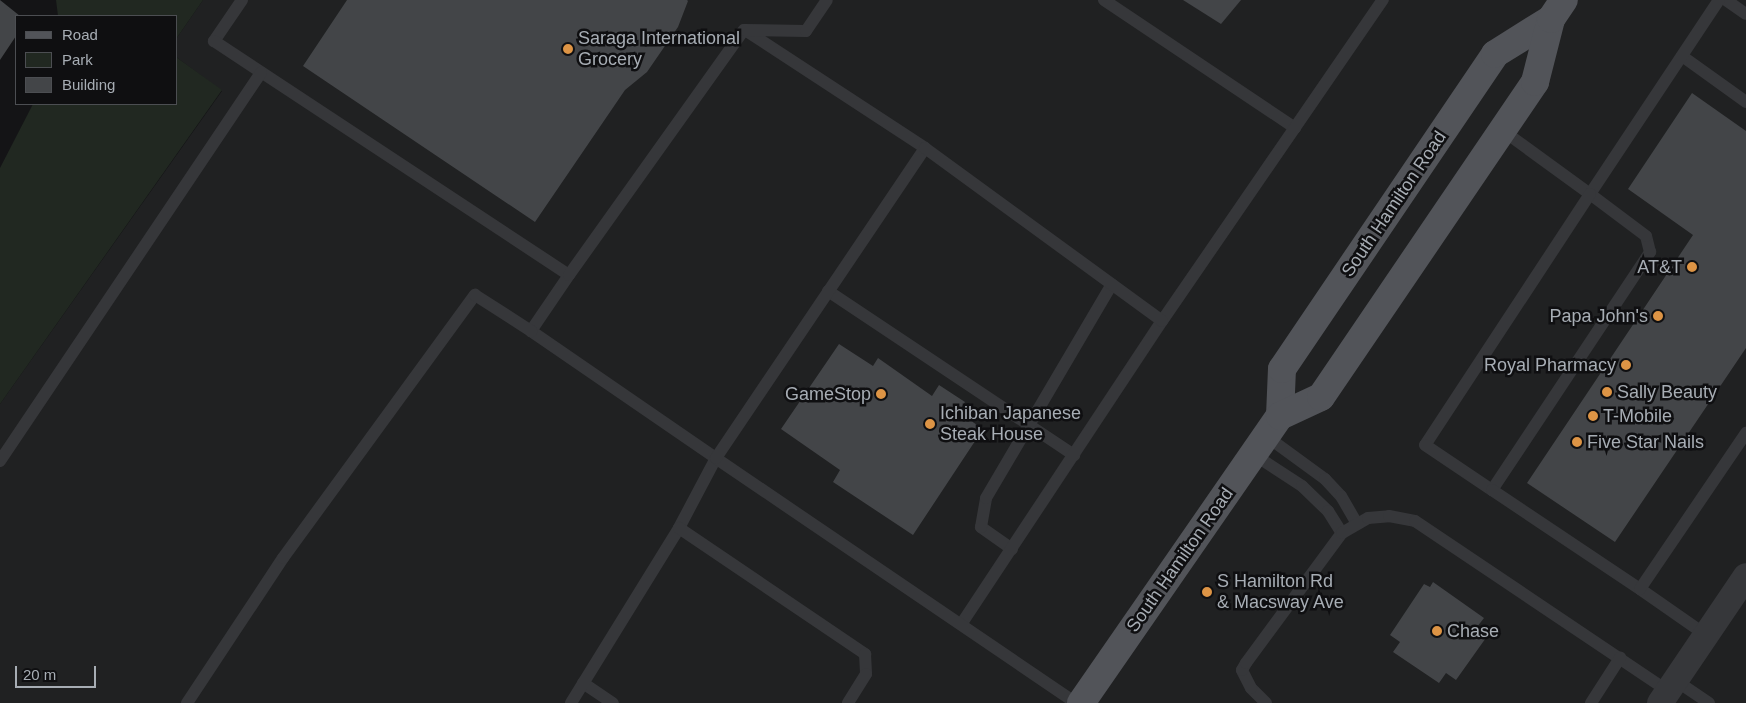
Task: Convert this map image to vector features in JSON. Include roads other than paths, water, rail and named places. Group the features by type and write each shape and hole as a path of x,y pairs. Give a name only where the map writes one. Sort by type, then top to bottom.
{"main road":[{"name":"South Hamilton Road","path":"1081,703 1266,435 1321,397 1535,82 1557,9"},
{"name":"South Hamilton Road","path":"1266,435 1282,369 1495,54 1557,9"}],"street":[{"path":"1668,691 1746,576"}],"lane":[{"path":"242,0 214,41 569,275"},
{"path":"744,30 806,31 827,0"},
{"path":"1104,0 1295,128"},
{"path":"962,623 1162,321 1384,0"},
{"path":"1706,635 1425,445 1719,0"},
{"path":"1726,0 1746,14"},
{"path":"744,30 925,148 1162,321"},
{"path":"531,331 744,30"},
{"path":"1682,56 1746,102"},
{"path":"0,461 261,73"},
{"path":"1492,490 1650,252 1646,236 1502,130"},
{"path":"571,703 679,528 716,458 925,148"},
{"path":"1012,549 981,527 986,498 1112,284"},
{"path":"828,291 1074,454"},
{"path":"187,703 283,558 474,295 531,331 962,623 1076,703"},
{"path":"1640,589 1746,433"},
{"path":"1266,435 1325,479 1341,496 1357,524"},
{"path":"1266,435 1302,486 1328,511 1342,533"},
{"path":"1266,703 1251,688 1242,670 1342,533 1357,524 1389,516 1416,521 1668,691 1709,703"},
{"path":"679,528 865,654 866,674 848,703"},
{"path":"1591,703 1620,658"},
{"path":"583,683 613,703"}],"place":[{"name":"Saraga International Grocery","path":"568,49"},
{"name":"AT&T","path":"1692,267"},
{"name":"Papa John's","path":"1658,316"},
{"name":"Royal Pharmacy","path":"1626,365"},
{"name":"Sally Beauty","path":"1607,392"},
{"name":"GameStop","path":"881,394"},
{"name":"T-Mobile","path":"1593,416"},
{"name":"Ichiban Japanese Steak House","path":"930,424"},
{"name":"Five Star Nails","path":"1577,442"},
{"name":"S Hamilton Rd & Macsway Ave","path":"1207,592"},
{"name":"Chase","path":"1437,631"}]}
